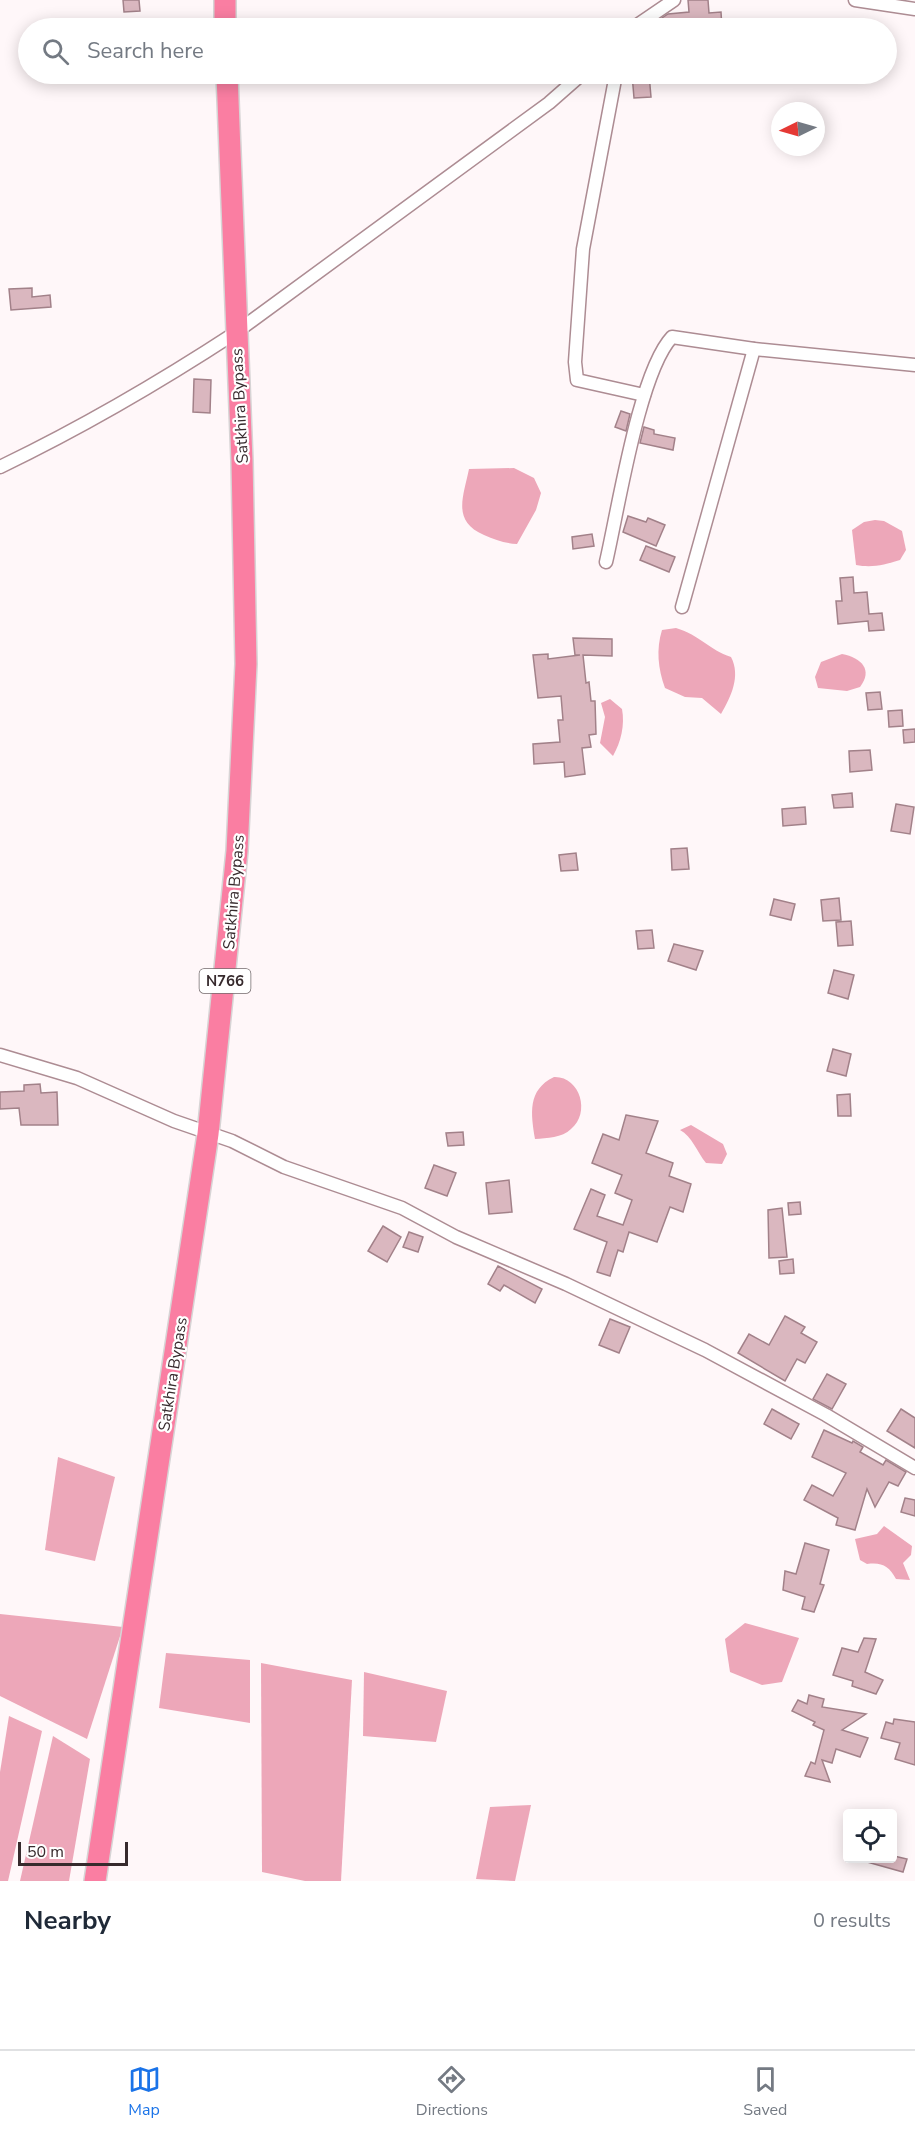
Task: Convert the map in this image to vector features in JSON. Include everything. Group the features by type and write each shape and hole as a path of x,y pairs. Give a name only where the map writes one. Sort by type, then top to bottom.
{"highway":[{"path":"225,0 225,18"},
{"name":"Satkhira Bypass","path":"95,1881 208,1134 237,851 246,664 242,461 235,333 227,84"}],"street":[{"path":"648,18 674,0"},
{"path":"855,0 915,9"},
{"path":"0,467 183,367 235,333 549,103 571,84"},
{"path":"614,84 583,249 575,362 577,380 644,395"},
{"path":"606,562 644,395 661,348 672,337 754,349 915,365"},
{"path":"682,607 754,349"},
{"path":"0,1055 77,1078 208,1134 232,1141 284,1167 402,1208 456,1237 567,1284 705,1350 826,1415 915,1468"}],"shaded area":[{"path":"514,468 534,478 541,493 536,510 517,544 496,540 474,529 467,523 462,508 469,469"},
{"path":"884,521 902,531 906,550 900,560 894,562 873,566 856,565 852,530 864,522"},
{"path":"676,628 692,634 731,657 735,679 731,694 721,714 702,698 685,697 665,688 659,659 660,637 662,630"},
{"path":"842,654 855,658 863,666 865,675 860,687 847,691 818,688 815,677 821,662"},
{"path":"610,699 622,709 623,715 622,733 613,756 600,743 605,717 601,703"},
{"path":"554,1077 563,1078 576,1089 580,1097 580,1114 577,1122 567,1132 554,1137 535,1139 532,1112 535,1096 545,1082"},
{"path":"691,1125 723,1144 727,1154 722,1164 706,1163 691,1140 680,1130"},
{"path":"58,1457 115,1477 95,1561 45,1550"},
{"path":"884,1526 912,1546 911,1555 903,1563 910,1580 896,1579 885,1566 867,1564 860,1560 855,1539 877,1534"},
{"path":"0,1614 123,1627 87,1739 0,1696"},
{"path":"745,1623 799,1638 782,1682 762,1685 730,1672 725,1639"},
{"path":"166,1653 250,1660 250,1723 159,1708"},
{"path":"261,1663 352,1680 341,1881 305,1881 262,1872"},
{"path":"364,1672 447,1691 436,1742 363,1736"},
{"path":"9,1716 42,1731 8,1881 0,1881 0,1772"},
{"path":"53,1736 90,1759 69,1881 20,1881"},
{"path":"531,1805 515,1881 476,1879 490,1807"}],"building":[{"path":"123,0 139,0 140,11 124,12"},
{"path":"688,0 708,0 709,13 721,12 721,18 662,18 668,14 689,12"},
{"path":"633,84 650,84 651,97 634,98"},
{"path":"32,288 32,297 50,295 51,307 11,310 9,289"},
{"path":"194,379 211,380 210,413 193,412"},
{"path":"621,411 630,414 626,431 615,427"},
{"path":"644,427 654,430 654,434 675,438 673,450 640,443"},
{"path":"628,516 646,522 648,518 665,525 656,546 623,532"},
{"path":"592,534 594,546 573,549 572,537"},
{"path":"646,546 675,557 669,572 640,560"},
{"path":"853,577 854,593 867,592 869,614 882,613 884,630 869,631 868,621 838,624 836,601 842,601 840,578"},
{"path":"573,638 612,639 612,656 583,655 586,683 589,682 591,701 595,701 596,734 589,735 591,747 582,748 585,774 565,777 564,762 534,764 533,744 560,742 558,720 563,720 561,696 538,698 533,655 548,654 548,659 580,655 575,655"},
{"path":"880,692 882,709 868,710 866,693"},
{"path":"902,710 903,726 889,727 888,711"},
{"path":"915,729 915,742 904,743 903,730"},
{"path":"870,750 872,770 850,772 849,751"},
{"path":"852,793 853,807 834,808 832,795"},
{"path":"896,804 914,807 910,834 891,831"},
{"path":"805,807 806,824 783,826 782,809"},
{"path":"687,848 689,869 672,870 671,849"},
{"path":"576,853 578,870 561,871 559,855"},
{"path":"839,898 841,920 823,921 821,900"},
{"path":"774,899 795,904 791,920 770,915"},
{"path":"851,921 853,945 838,946 836,922"},
{"path":"652,930 654,948 638,949 636,931"},
{"path":"674,944 703,951 696,970 668,961"},
{"path":"834,970 854,975 848,999 828,993"},
{"path":"833,1049 851,1054 846,1076 827,1071"},
{"path":"40,1084 41,1093 57,1092 58,1125 21,1125 19,1108 0,1109 0,1092 24,1091 24,1085"},
{"path":"850,1094 851,1116 838,1116 837,1095"},
{"path":"626,1115 658,1121 646,1153 673,1163 669,1176 691,1184 683,1212 670,1207 657,1242 629,1232 623,1252 618,1250 610,1276 597,1272 607,1242 574,1229 591,1189 605,1195 597,1216 623,1225 632,1200 615,1193 622,1175 592,1163 603,1134 619,1140"},
{"path":"463,1132 464,1145 448,1146 446,1133"},
{"path":"434,1165 456,1173 447,1196 425,1188"},
{"path":"509,1180 512,1212 489,1214 486,1183"},
{"path":"800,1202 801,1214 789,1215 788,1203"},
{"path":"782,1208 787,1257 769,1258 768,1210"},
{"path":"383,1226 401,1237 387,1262 368,1251"},
{"path":"409,1232 423,1237 418,1252 403,1247"},
{"path":"793,1259 794,1273 780,1274 779,1261"},
{"path":"498,1266 542,1289 535,1303 504,1285 500,1291 488,1284"},
{"path":"785,1316 805,1327 801,1333 817,1342 805,1363 797,1359 785,1381 738,1353 749,1334 769,1345"},
{"path":"610,1319 630,1327 619,1353 599,1345"},
{"path":"827,1374 846,1384 832,1409 813,1399"},
{"path":"772,1409 799,1424 791,1439 764,1424"},
{"path":"901,1409 915,1418 915,1448 887,1431"},
{"path":"824,1430 852,1443 853,1441 863,1447 860,1452 883,1465 886,1460 906,1472 898,1486 889,1482 875,1507 867,1489 855,1530 836,1525 838,1518 804,1500 812,1485 833,1496 846,1473 812,1457"},
{"path":"905,1498 915,1500 915,1516 901,1512"},
{"path":"805,1543 829,1550 820,1584 824,1585 814,1612 802,1609 805,1597 783,1590 785,1571 796,1574"},
{"path":"864,1638 876,1639 865,1672 883,1680 876,1694 852,1686 853,1681 833,1675 842,1648 858,1652"},
{"path":"809,1695 824,1699 822,1707 866,1714 842,1730 868,1738 860,1757 836,1749 832,1763 822,1760 830,1782 805,1776 811,1762 815,1764 824,1730 813,1725 815,1722 792,1711 798,1700 807,1704"},
{"path":"894,1719 915,1722 915,1765 895,1759 900,1743 881,1738 886,1722 893,1724"},
{"path":"897,1857 907,1859 903,1872 871,1863 897,1863"}]}
